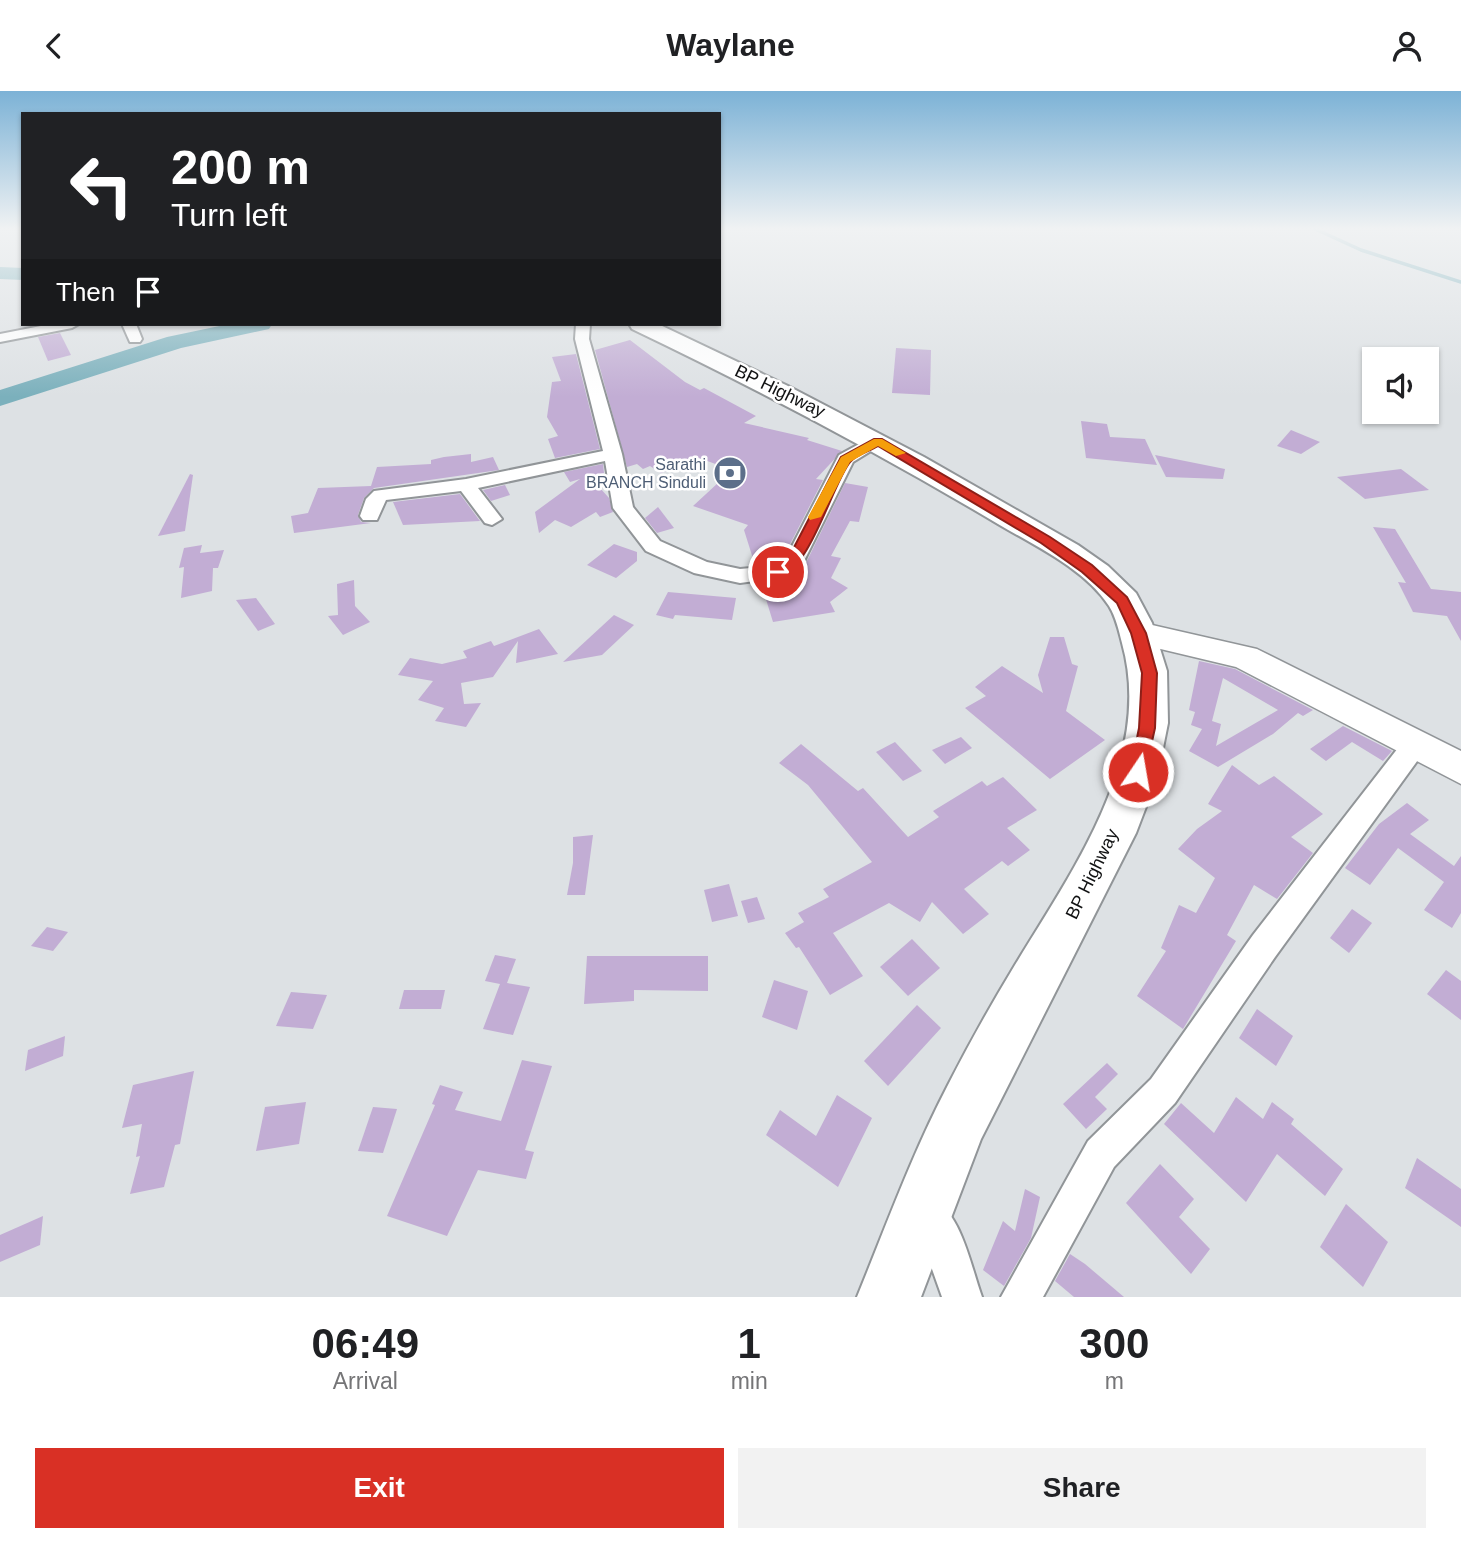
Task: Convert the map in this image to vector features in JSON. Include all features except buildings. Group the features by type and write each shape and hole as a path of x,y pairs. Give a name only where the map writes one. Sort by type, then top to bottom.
{"highway":[{"name":"BP Highway","path":"644,326 878,441 1045,540 1087,569 1122,600 1139,633 1150,673 1150,698 1138,772 1088,885 1007,1029 937,1171 889,1297"}],"street":[{"path":"0,338 62,326"},
{"path":"130,326 135,339"},
{"path":"583,326 582,339 613,454 623,508 653,546 701,568 740,576 778,572 796,558 845,459 878,441"},
{"path":"370,516 376,499 382,495 466,485 613,454"},
{"path":"466,485 492,519"},
{"path":"1139,633 1245,657 1461,769"},
{"path":"1021,1297 1101,1154 1163,1091 1264,946 1414,746"},
{"path":"923,1209 938,1230 962,1297"}],"waterway":[{"path":"0,398 175,342 251,326"}],"slow traffic":[{"path":"815,517 845,459 878,441 900,453"}],"place":[{"name":"Sarathi BRANCH Sinduli","path":"730,473"}],"route":[{"path":"778,572 796,558 845,459 878,441 1045,540 1087,569 1122,600 1139,633 1150,673 1147,728 1138,772"}]}
